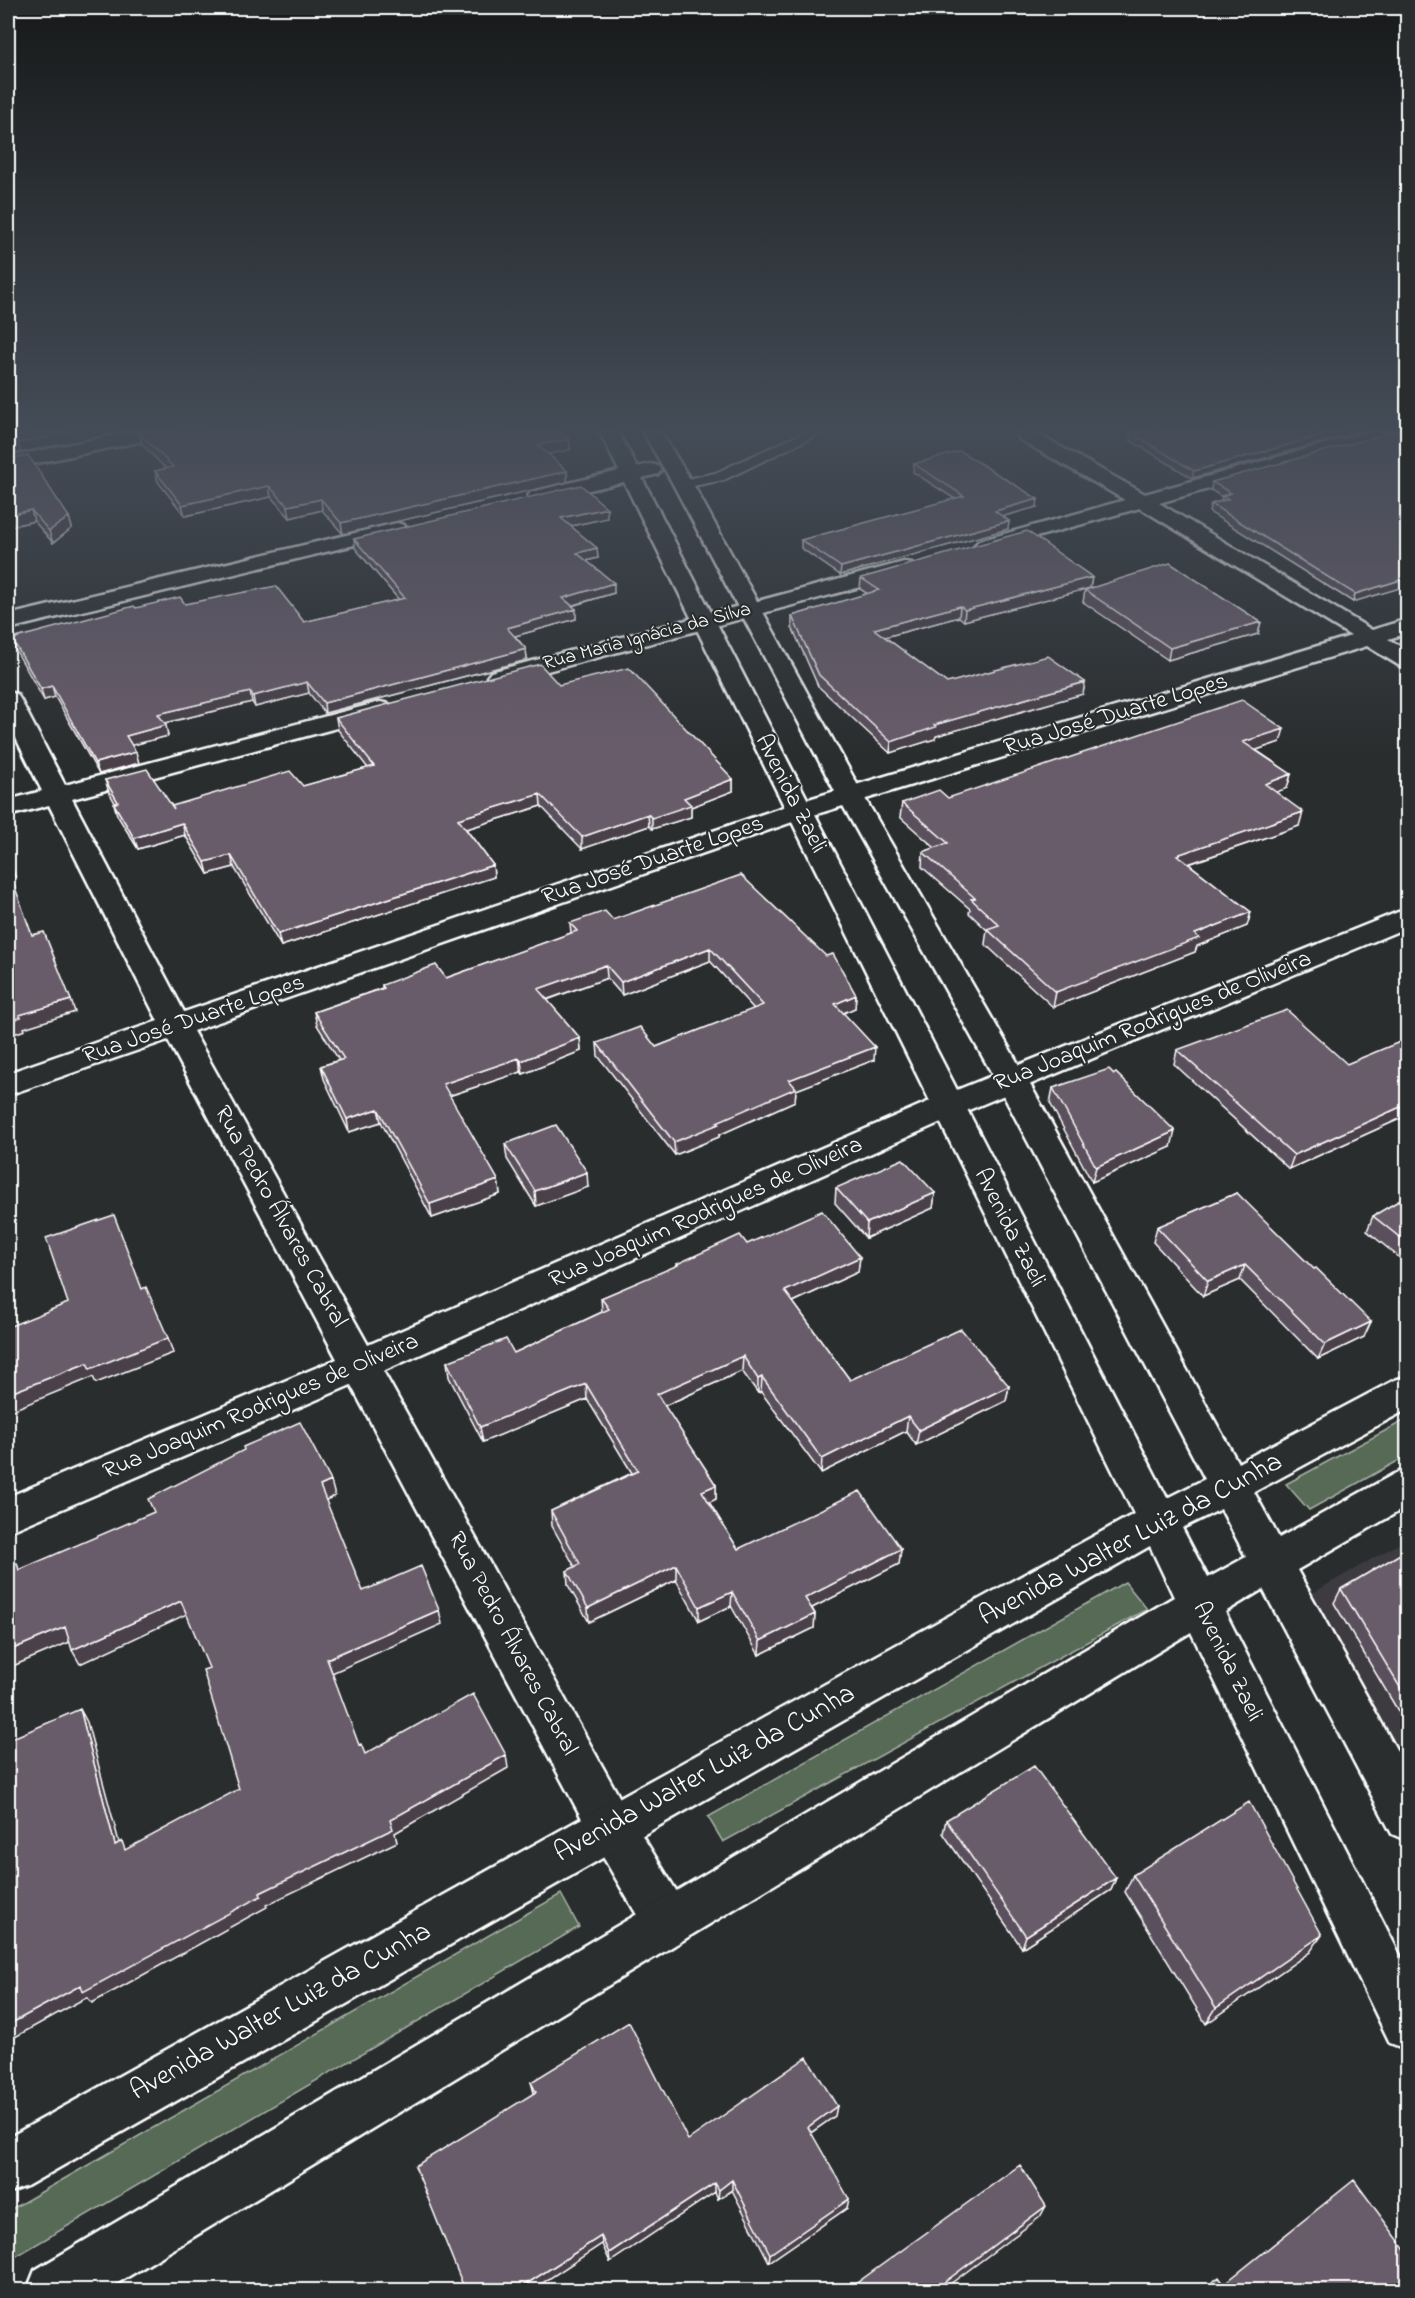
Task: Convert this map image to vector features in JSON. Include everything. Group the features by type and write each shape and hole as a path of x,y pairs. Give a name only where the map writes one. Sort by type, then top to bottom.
{"street":[{"path":"8,622 355,539"},
{"name":"Avenida Zaeli","path":"659,539 704,622 1158,1521 1407,2025"},
{"path":"711,539 850,795 1011,1079 1407,1818"},
{"path":"964,551 1007,539"},
{"path":"1205,539 1407,661"},
{"name":"Rua Maria Ignácia da Silva","path":"473,683 919,564"},
{"name":"Rua José Duarte Lopes","path":"8,1084 798,811 1407,626"},
{"name":"Rua Pedro Álvares Cabral","path":"8,699 176,1027 611,1827 668,1923"},
{"path":"8,808 404,702"},
{"name":"Rua Joaquim Rodrigues de Oliveira","path":"8,1515 360,1365 1011,1079 1407,917"},
{"name":"Avenida Walter Luiz da Cunha","path":"8,2167 1158,1521 1228,1487 1407,1391"},
{"path":"55,2290 1198,1605 1407,1486"}],"shaded area":[{"path":"1407,1539 1407,1781 1304,1598"}],"green space":[{"path":"1407,1419 1407,1456 1309,1510 1286,1484"},
{"path":"1125,1582 1147,1609 723,1842 708,1817"},
{"path":"561,1894 579,1927 8,2261 8,2211"}],"building":[{"path":"354,539 586,539 597,548 577,553 614,583 563,598 576,609 507,628 526,649 324,703 307,682 253,696 250,692 158,714 166,725 126,736 136,752 95,763 52,686 41,689 12,639 134,606 136,608 180,597 185,604 276,586 304,622 405,598"},
{"path":"804,539 942,539 841,567 801,540"},
{"path":"998,539 1039,539 1092,577 965,610 960,606 874,629 947,683 1048,656 1085,682 934,725 936,727 891,742 819,675 792,616 879,590 861,578"},
{"path":"1267,539 1407,539 1407,578 1355,594"},
{"path":"1170,563 1261,622 1170,648 1085,590"},
{"path":"540,664 559,685 629,668 733,779 684,798 691,805 652,818 648,814 582,837 540,794 458,819 493,865 278,934 231,855 205,862 182,823 134,838 114,804 118,802 105,780 147,769 174,809 172,806 290,771 303,786 374,766 336,718"},
{"path":"1242,700 1284,729 1243,742 1291,774 1265,784 1303,812 1177,855 1251,912 1195,934 1199,938 1056,992 987,929 999,925 971,899 975,898 923,852 948,843 902,803 939,790 948,798"},
{"path":"8,868 32,935 44,932 71,1000 19,1015 21,1017 8,1022"},
{"path":"741,875 826,956 833,954 856,995 835,1004 875,1047 789,1080 796,1088 674,1142 597,1043 640,1027 656,1047 763,1005 710,948 621,982 606,965 538,989 580,1038 521,1061 519,1058 443,1084 498,1180 430,1204 378,1109 347,1119 321,1066 344,1059 314,1012 384,988 382,985 436,965 446,978 577,931 570,923 605,911 613,920"},
{"path":"1287,1010 1347,1064 1407,1039 1407,1104 1294,1155 1177,1050"},
{"path":"1109,1069 1114,1074 1116,1073 1175,1131 1096,1167 1053,1088"},
{"path":"556,1125 587,1172 535,1191 505,1144"},
{"path":"903,1159 935,1193 867,1223 836,1188"},
{"path":"1237,1193 1371,1322 1325,1344 1245,1265 1208,1281 1157,1227"},
{"path":"1407,1196 1407,1243 1373,1216"},
{"path":"822,1211 860,1257 785,1291 850,1380 961,1329 1009,1386 919,1430 908,1416 822,1459 762,1377 758,1379 743,1356 657,1394 716,1485 702,1491 738,1549 860,1491 901,1549 805,1598 815,1614 760,1641 732,1592 699,1607 676,1565 588,1608 567,1571 580,1564 551,1511 638,1471 586,1384 480,1427 447,1362 506,1339 514,1353 609,1309 601,1298 740,1235 747,1244"},
{"path":"114,1215 142,1289 146,1287 168,1338 90,1369 87,1363 8,1394 8,1327 68,1303 46,1238"},
{"path":"300,1422 331,1481 320,1486 363,1591 421,1566 439,1610 327,1659 359,1745 361,1744 365,1754 473,1694 506,1755 390,1820 393,1829 260,1893 261,1896 83,1992 81,1985 8,2025 8,1740 80,1709 115,1845 122,1841 125,1850 239,1789 203,1670 209,1668 181,1601 72,1650 65,1627 8,1651 8,1567 17,1563 19,1570 154,1512 148,1499 244,1450 243,1447"},
{"path":"1407,1550 1407,1699 1341,1589"},
{"path":"1034,1766 1116,1878 1026,1936 946,1820"},
{"path":"1249,1802 1322,1935 1216,2008 1133,1875"},
{"path":"629,2022 688,2140 807,2057 837,2106 808,2127 849,2199 770,2254 732,2180 719,2190 715,2183 609,2253 601,2236 517,2290 465,2290 415,2166 536,2092 531,2082"},
{"path":"1020,2165 1046,2206 934,2290 847,2290"},
{"path":"1354,2180 1407,2252 1407,2290 1202,2290 1219,2277 1224,2284"}]}
